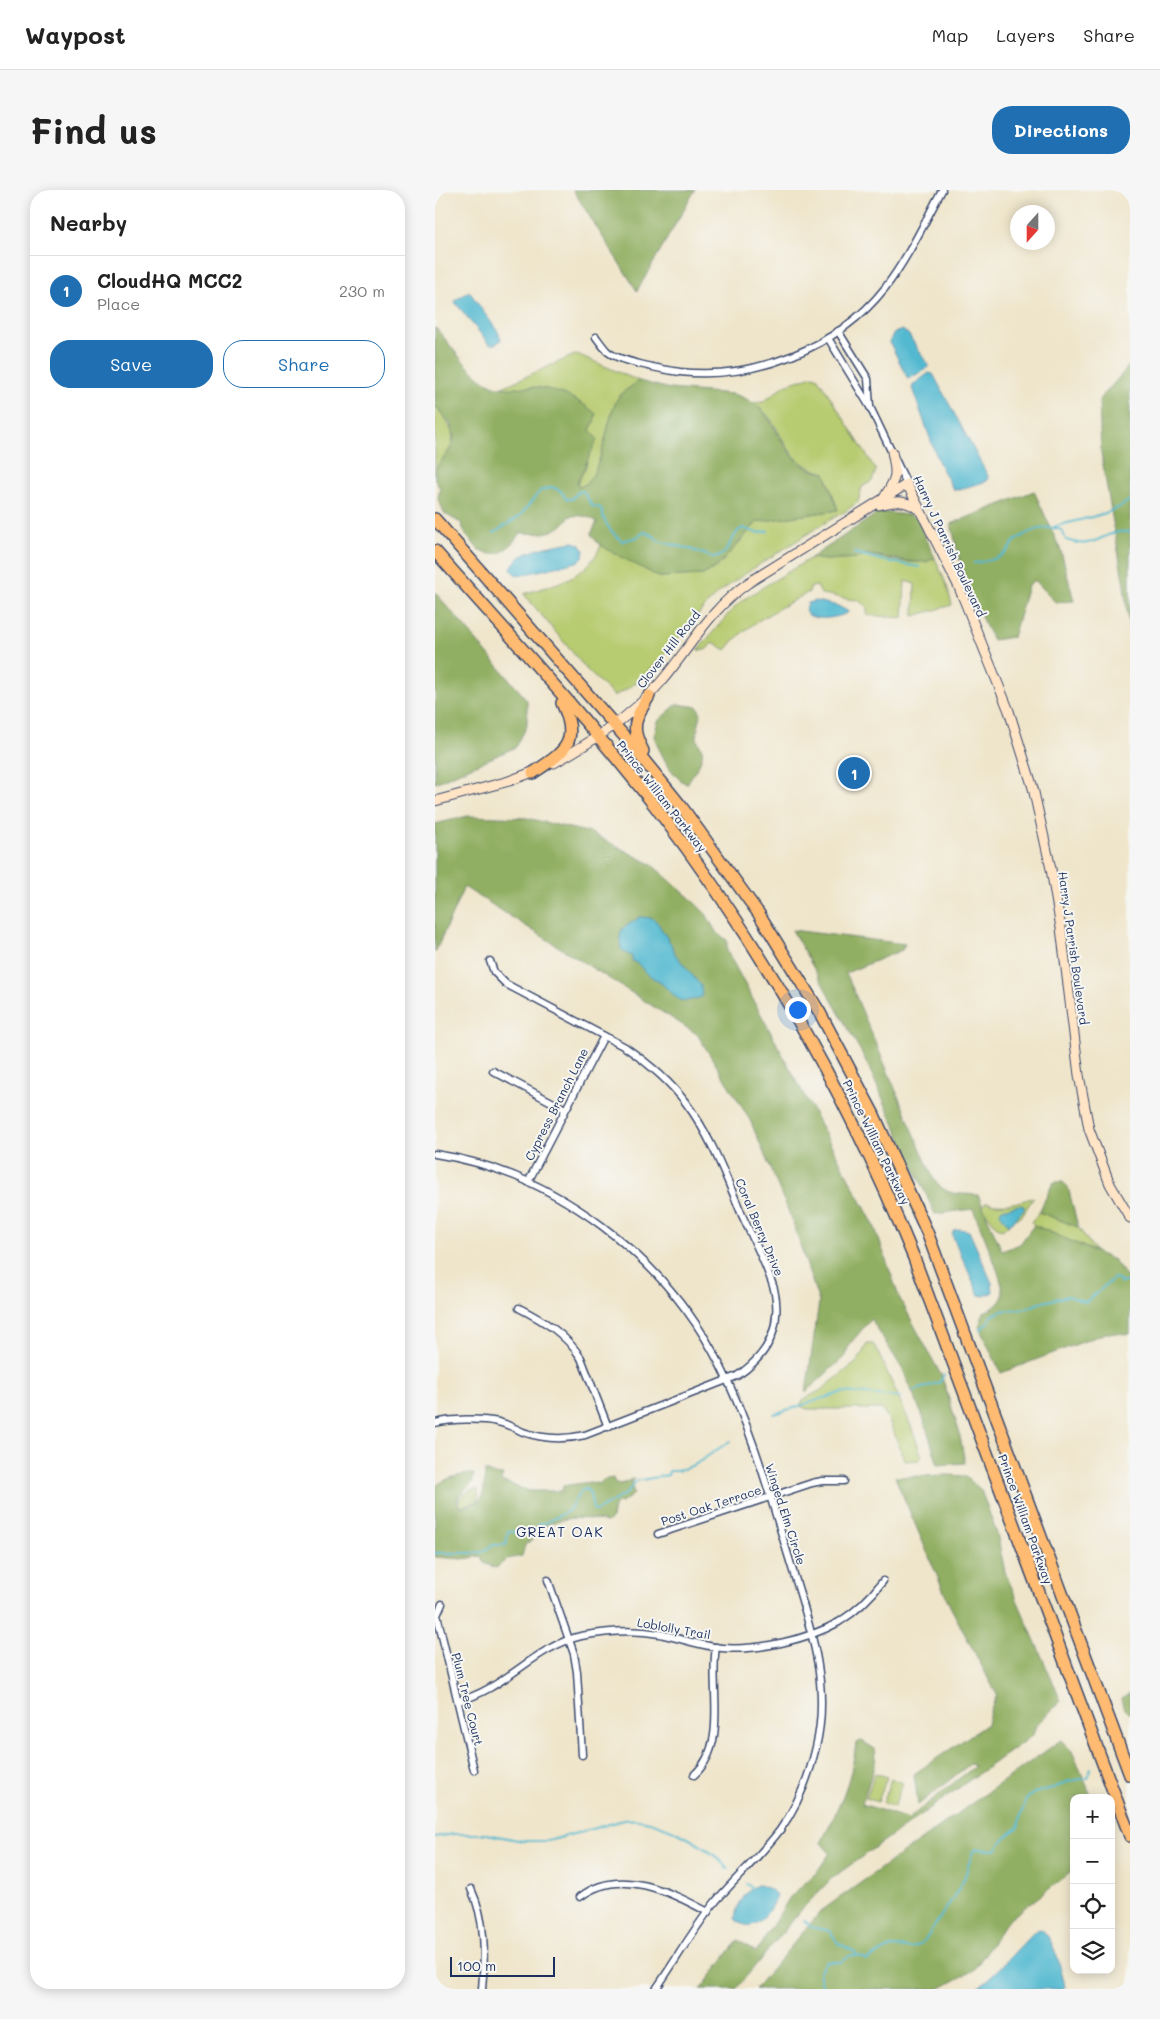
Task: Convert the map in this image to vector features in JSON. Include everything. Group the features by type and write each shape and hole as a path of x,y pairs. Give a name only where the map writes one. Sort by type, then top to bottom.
{"highway":[{"name":"Prince William Parkway","path":"435,519 659,778 735,880 794,970 856,1080 896,1160 927,1232 1130,1775"},
{"name":"Prince William Parkway","path":"435,551 597,737 670,826 751,941 805,1030 858,1131 914,1258 1130,1836"},
{"path":"533,773 559,754 569,738 570,721 556,690"},
{"path":"649,696 636,720 634,730 639,744 659,778"}],"street":[{"path":"596,336 609,353 660,370 707,374 733,372 762,366 791,356 838,331 854,319 884,290 897,271 942,190"},
{"name":"Harry J Parrish Boulevard","path":"838,331 868,379 870,407"},
{"name":"Harry J Parrish Boulevard","path":"828,338 870,407 958,585 1006,702 1033,788 1051,869 1061,928 1079,1075 1089,1129 1110,1184 1130,1218"},
{"path":"882,500 895,478 896,471 891,452"},
{"name":"Clover Hill Road","path":"435,801 533,773 597,737 649,696 705,622 729,597 747,583 907,484"},
{"path":"872,507 899,500 908,502 920,510"},
{"name":"Coral Berry Drive","path":"435,1423 485,1420 508,1425 532,1435 561,1439 585,1435 742,1373 764,1352 773,1333 777,1313 776,1299 768,1272 707,1136 692,1111 677,1092 653,1067 625,1047 506,984 494,972 490,961"},
{"name":"Cypress Branch Lane","path":"528,1182 604,1036"},
{"path":"493,1071 565,1109"},
{"name":"Winged Elm Circle","path":"435,1154 474,1163 528,1182 588,1217 612,1234 649,1267 673,1295 696,1325 715,1355 727,1380 771,1498 812,1633 819,1667 822,1705 817,1745 804,1787 779,1831 708,1912 656,1989"},
{"path":"519,1308 555,1328 575,1348 581,1358 608,1427"},
{"name":"Post Oak Terrace","path":"657,1534 812,1483 844,1481"},
{"path":"549,1580 570,1639 577,1672 582,1755"},
{"name":"Loblolly Trail","path":"458,1701 487,1691 547,1650 570,1639 597,1633 628,1631 659,1634 716,1647 750,1648 767,1646 812,1633 838,1622 852,1613 874,1593 883,1580"},
{"name":"Plum Tree Court","path":"442,1604 437,1615 474,1770"},
{"path":"694,1775 704,1763 711,1746 715,1712 713,1671 716,1647"},
{"path":"580,1897 599,1886 617,1882 629,1883 645,1885 667,1892 708,1912"},
{"path":"471,1888 481,1915 484,1955 482,1989"}],"green space":[{"path":"573,190 695,190 637,291"},
{"path":"435,327 466,365 488,383 505,388 533,387 558,392 575,400 596,414 590,430 597,439 577,484 579,487 587,483 593,474 618,398 639,381 670,389 733,394 748,400 760,408 789,452 798,461 812,470 825,473 838,510 757,522 718,566 703,575 659,577 608,550 596,541 591,534 597,522 591,518 581,516 570,516 560,527 548,532 520,533 511,545 500,553 490,554 479,550 466,535 461,523 445,514 438,499 440,488 435,480 435,469 451,448 454,437 450,423 435,405"},
{"path":"577,354 639,381 618,398 593,474 587,483 579,487 577,484 586,466 592,434 590,429 594,422 533,387 500,388"},
{"path":"1130,365 1130,637 1124,585 1101,453 1099,400"},
{"path":"812,376 817,377 822,384 876,470 872,481 862,487 858,502 846,511 735,580 720,592 645,675 630,687 614,696 587,670 524,594 559,583 579,573 588,565 601,545 659,577 703,575 718,566 757,522 838,510 825,473 798,460 790,451 772,421 753,403 763,402 785,385"},
{"path":"435,405 448,423 453,437 449,452 435,469"},
{"path":"1034,491 1061,551 1074,601 1055,602 1035,580 1028,586 1013,637 993,640 967,590 951,524"},
{"path":"879,512 910,515 917,518 935,558 926,562 913,562 866,554 858,558 826,560 811,558"},
{"path":"866,554 910,562 927,561 935,558 947,586 952,605 914,616 915,584 905,581 903,618 867,615 867,607 858,600 821,594 817,586 811,587 809,592 776,610 743,632 726,650 713,642 706,650 698,650 740,602 811,558 826,560 858,558"},
{"path":"435,592 527,700 527,726 516,747 435,783"},
{"path":"677,704 698,707 700,711 697,738 702,756 687,784 681,781 671,770 654,736 658,721"},
{"path":"468,816 527,818 591,833 651,864 706,914 716,932 727,940 727,951 874,1225 899,1297 942,1377 959,1431 965,1463 938,1465 923,1417 903,1370 871,1319 849,1345 845,1356 806,1392 819,1302 792,1220 750,1120 697,1034 464,887 435,953 435,824"},
{"path":"792,930 905,944 902,950 846,973 933,1178 943,1188 953,1193 978,1195 1002,1251 1020,1244 1034,1225 1114,1260 1130,1281 1130,1334 1106,1333 1001,1373 979,1327 984,1312 1001,1301 1002,1287 996,1265 973,1209 935,1214 864,1057"},
{"path":"1063,1182 1068,1187 1078,1227 1039,1212 1053,1183"},
{"path":"1034,1197 1021,1217 1002,1230 997,1227 982,1207 986,1202 1010,1204"},
{"path":"1039,1212 1078,1227 1096,1252 1034,1225 1031,1222"},
{"path":"867,1344 873,1344 876,1348 901,1402 922,1457 919,1460 905,1461 891,1425 881,1409 807,1409 800,1406 803,1400 821,1390 858,1361"},
{"path":"485,1471 503,1475 501,1481 529,1491 562,1491 563,1486 590,1482 599,1484 603,1480 613,1478 615,1483 622,1484 634,1478 631,1482 634,1494 621,1503 616,1503 612,1518 607,1522 573,1518 560,1520 541,1527 535,1537 525,1545 522,1556 507,1559 496,1568 484,1563 481,1556 463,1559 435,1557 435,1487 453,1477 474,1474 472,1483 458,1497 457,1503 461,1507 470,1505 480,1500 484,1492"},
{"path":"965,1476 981,1490 997,1534 1005,1572 1061,1701 1036,1725 1033,1735 832,1878 803,1908 736,1989 701,1989 738,1940 756,1952 790,1897 816,1873 830,1853 821,1843 848,1783 856,1743 862,1741 875,1749 876,1758 862,1804 908,1819 975,1766 970,1764 918,1805 914,1774 987,1724 997,1695 950,1606 895,1477"},
{"path":"478,1489 478,1501 462,1506 459,1504 459,1498 470,1490"},
{"path":"1130,1693 1130,1714 1123,1707 1121,1699"},
{"path":"1061,1740 1072,1751 1090,1794 1070,1794 1070,1873 1007,1921 974,1970 939,1989 755,1989 821,1911"},
{"path":"875,1773 887,1777 878,1802 866,1798"},
{"path":"891,1779 903,1783 894,1807 883,1803"}],"water":[{"path":"469,291 498,332 501,339 499,342 492,345 488,343 454,301"},
{"path":"902,330 908,334 929,366 908,379 890,343 893,334"},
{"path":"929,373 933,374 988,476 987,481 957,490 953,489 939,463 912,388 914,384"},
{"path":"573,542 580,544 584,550 583,557 577,562 521,575 515,574 511,570 514,563 527,553"},
{"path":"816,601 838,606 849,612 827,618 810,616 805,610 808,603"},
{"path":"640,917 652,918 657,922 673,947 675,954 701,986 702,997 687,1001 679,1000 638,964 632,961 632,956 621,949 620,938 622,929"},
{"path":"1020,1205 1024,1206 1024,1209 1010,1224 1006,1222 1000,1213 1002,1209"},
{"path":"954,1230 969,1231 992,1283 993,1292 984,1296 979,1295 952,1235"},
{"path":"758,1885 769,1889 776,1896 760,1921 748,1925 742,1924 735,1919 737,1909 746,1894"},
{"path":"1040,1929 1049,1938 1053,1946 1065,1987 1061,1989 976,1989 990,1978 1035,1931"}],"waterway":[{"path":"494,533 520,516 540,491 552,487 561,491 566,499 572,499 578,492 583,491 592,506 601,508 608,527 622,541 637,537 644,532 654,536 658,541 712,557 718,557 725,552 737,532 742,528 758,533 768,531"},
{"path":"1054,527 1113,510 1130,500"},
{"path":"974,563 1001,556 1019,538 1043,528 1062,530 1066,540 1082,544 1093,542 1116,532 1130,532"},
{"path":"854,553 920,567"},
{"path":"980,1330 989,1321 990,1317 1001,1311 1028,1308 1039,1303 1068,1296 1086,1302 1114,1278 1119,1279 1120,1283 1130,1281"},
{"path":"914,1391 940,1382 944,1375"},
{"path":"774,1414 843,1392 900,1397"},
{"path":"435,1553 482,1552 493,1545 506,1545 508,1532 518,1532 533,1537 539,1524 568,1511 582,1490 586,1489 590,1493 593,1509 596,1511 627,1493 636,1481 668,1475 669,1471 678,1471 696,1464 730,1441"},
{"path":"823,1989 819,1972 826,1962 841,1962 851,1955 859,1956 866,1960 891,1947 911,1948 919,1945 926,1939 958,1890 964,1879 973,1851 977,1849 996,1850 1003,1840 1018,1827 1025,1801 1029,1797 1034,1793 1069,1781 1088,1778 1091,1768"},
{"path":"435,1837 454,1834 487,1834 523,1841 548,1841 624,1820 636,1820 650,1822 680,1834 708,1851 728,1869"},
{"path":"747,1884 752,1888"},
{"path":"804,1920 811,1927 830,1931 838,1943 857,1955"}],"place":[{"name":"CloudHQ MCC2","path":"854,773"}],"district":[{"name":"GREAT OAK","path":"560,1531"}]}
